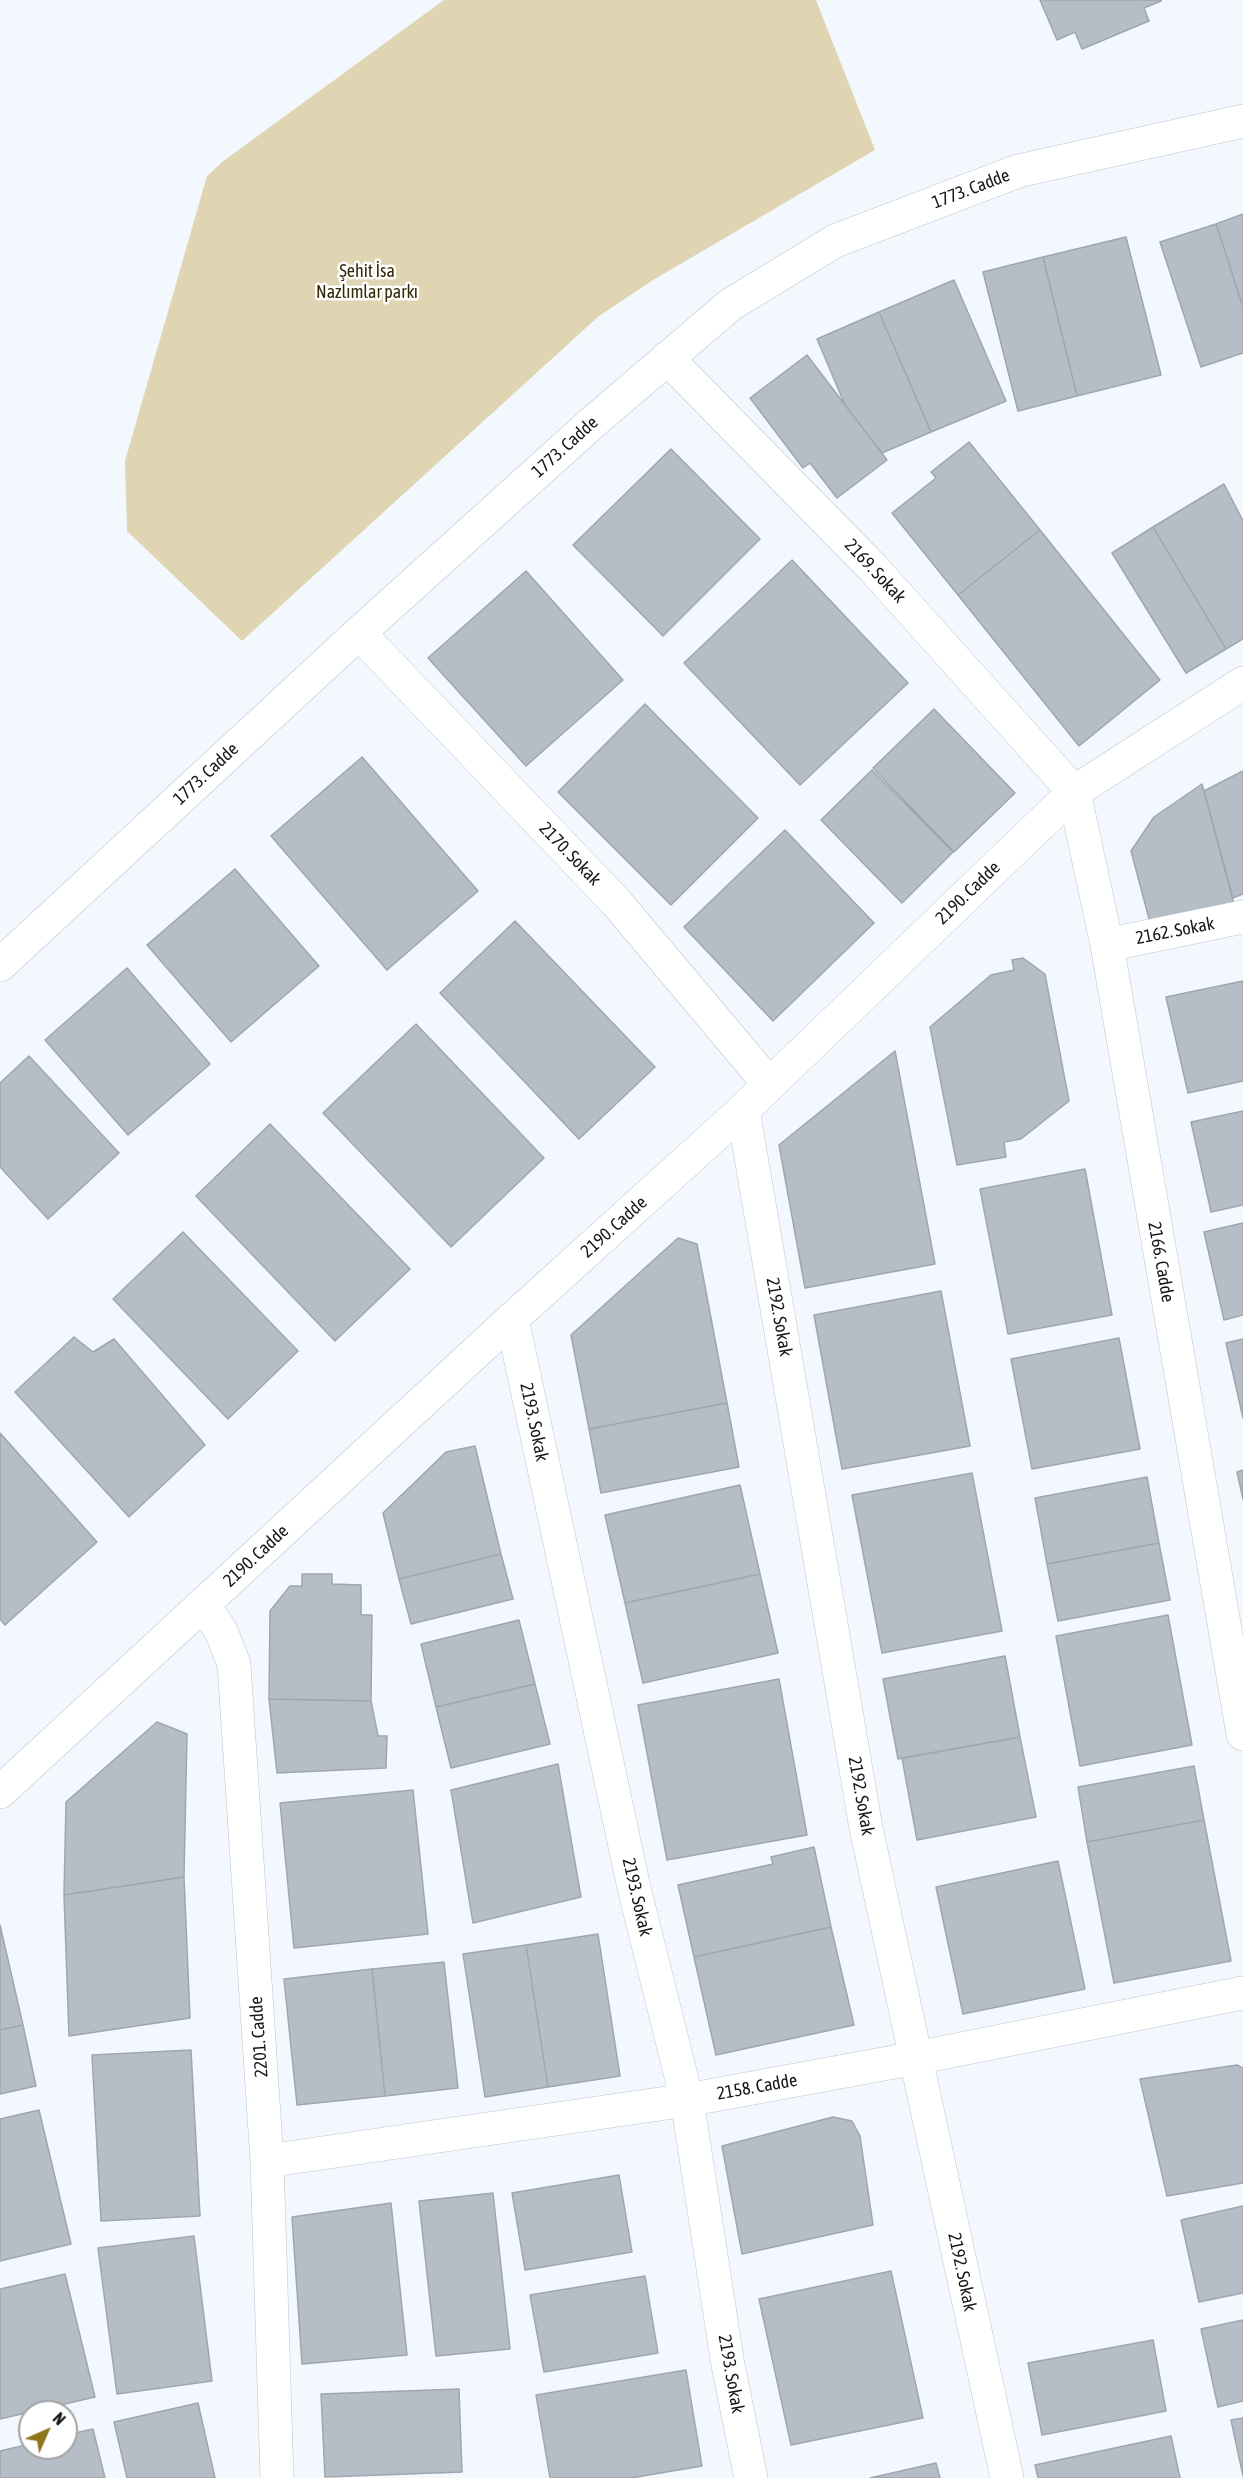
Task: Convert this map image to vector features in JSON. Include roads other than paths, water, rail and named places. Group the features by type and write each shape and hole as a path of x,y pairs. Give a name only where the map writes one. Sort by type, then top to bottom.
{"street":[{"name":"1773. Cadde","path":"0,965 360,633 667,358 730,305 835,241 1018,171 1243,121"},
{"name":"2169. Sokak","path":"667,358 873,568 1074,792"},
{"name":"2170. Sokak","path":"360,633 616,902 769,1084"},
{"name":"2190. Cadde","path":"0,1792 512,1319 743,1110 1074,792 1243,683"},
{"name":"2166. Cadde","path":"1074,792 1107,945 1235,1646 1243,1734"},
{"name":"2162. Sokak","path":"1107,945 1243,917"},
{"name":"2192. Sokak","path":"743,1110 866,1828 1007,2478"},
{"name":"2193. Sokak","path":"512,1319 634,1888 687,2100 728,2365 751,2478"},
{"name":"2201. Cadde","path":"203,1604 221,1631 234,1664 267,2161 277,2478"},
{"name":"2158. Cadde","path":"267,2161 687,2100 916,2058 1243,1993"}],"park label":[{"name":"Şehit İsa Nazlımlar parkı","path":"367,281"}]}
